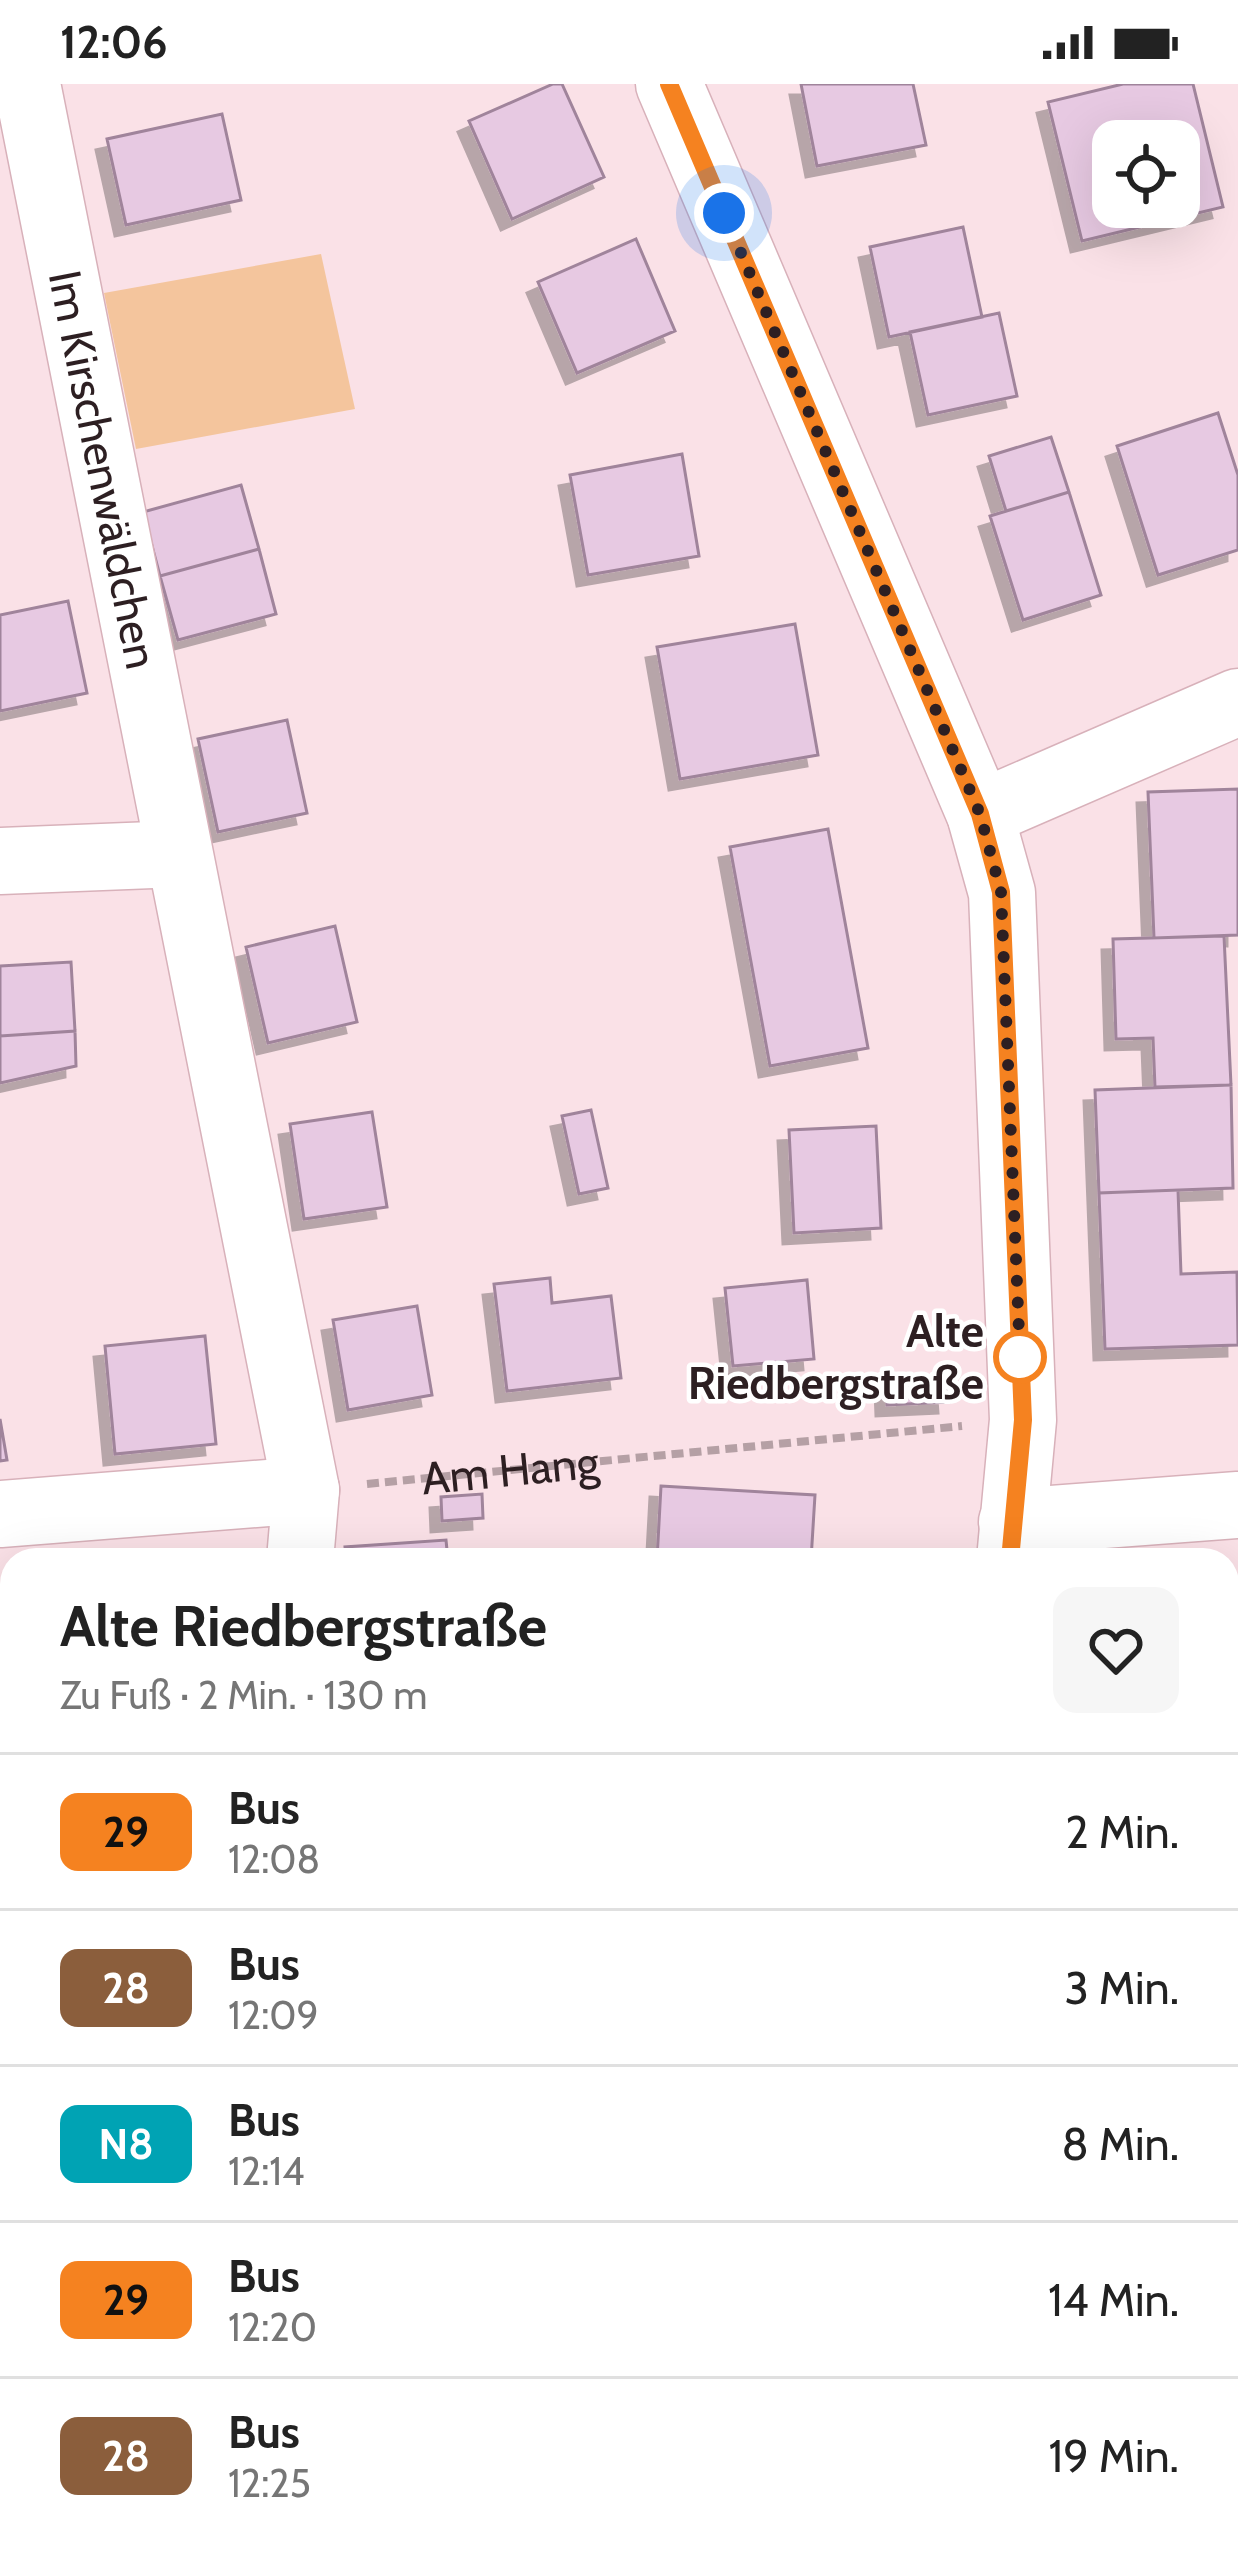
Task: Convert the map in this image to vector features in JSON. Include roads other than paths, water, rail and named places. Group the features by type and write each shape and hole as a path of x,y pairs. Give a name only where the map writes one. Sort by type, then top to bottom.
{"street":[{"name":"Im Kirschenwäldchen","path":"27,84 306,1490 301,1548"},
{"path":"669,84 980,814 1001,892 1023,1420 1011,1541 1238,1505"},
{"path":"980,814 1238,702"},
{"path":"0,861 178,854"},
{"path":"0,1514 306,1490"}],"place":[{"name":"Alte Riedbergstraße","path":"1020,1357"}]}
